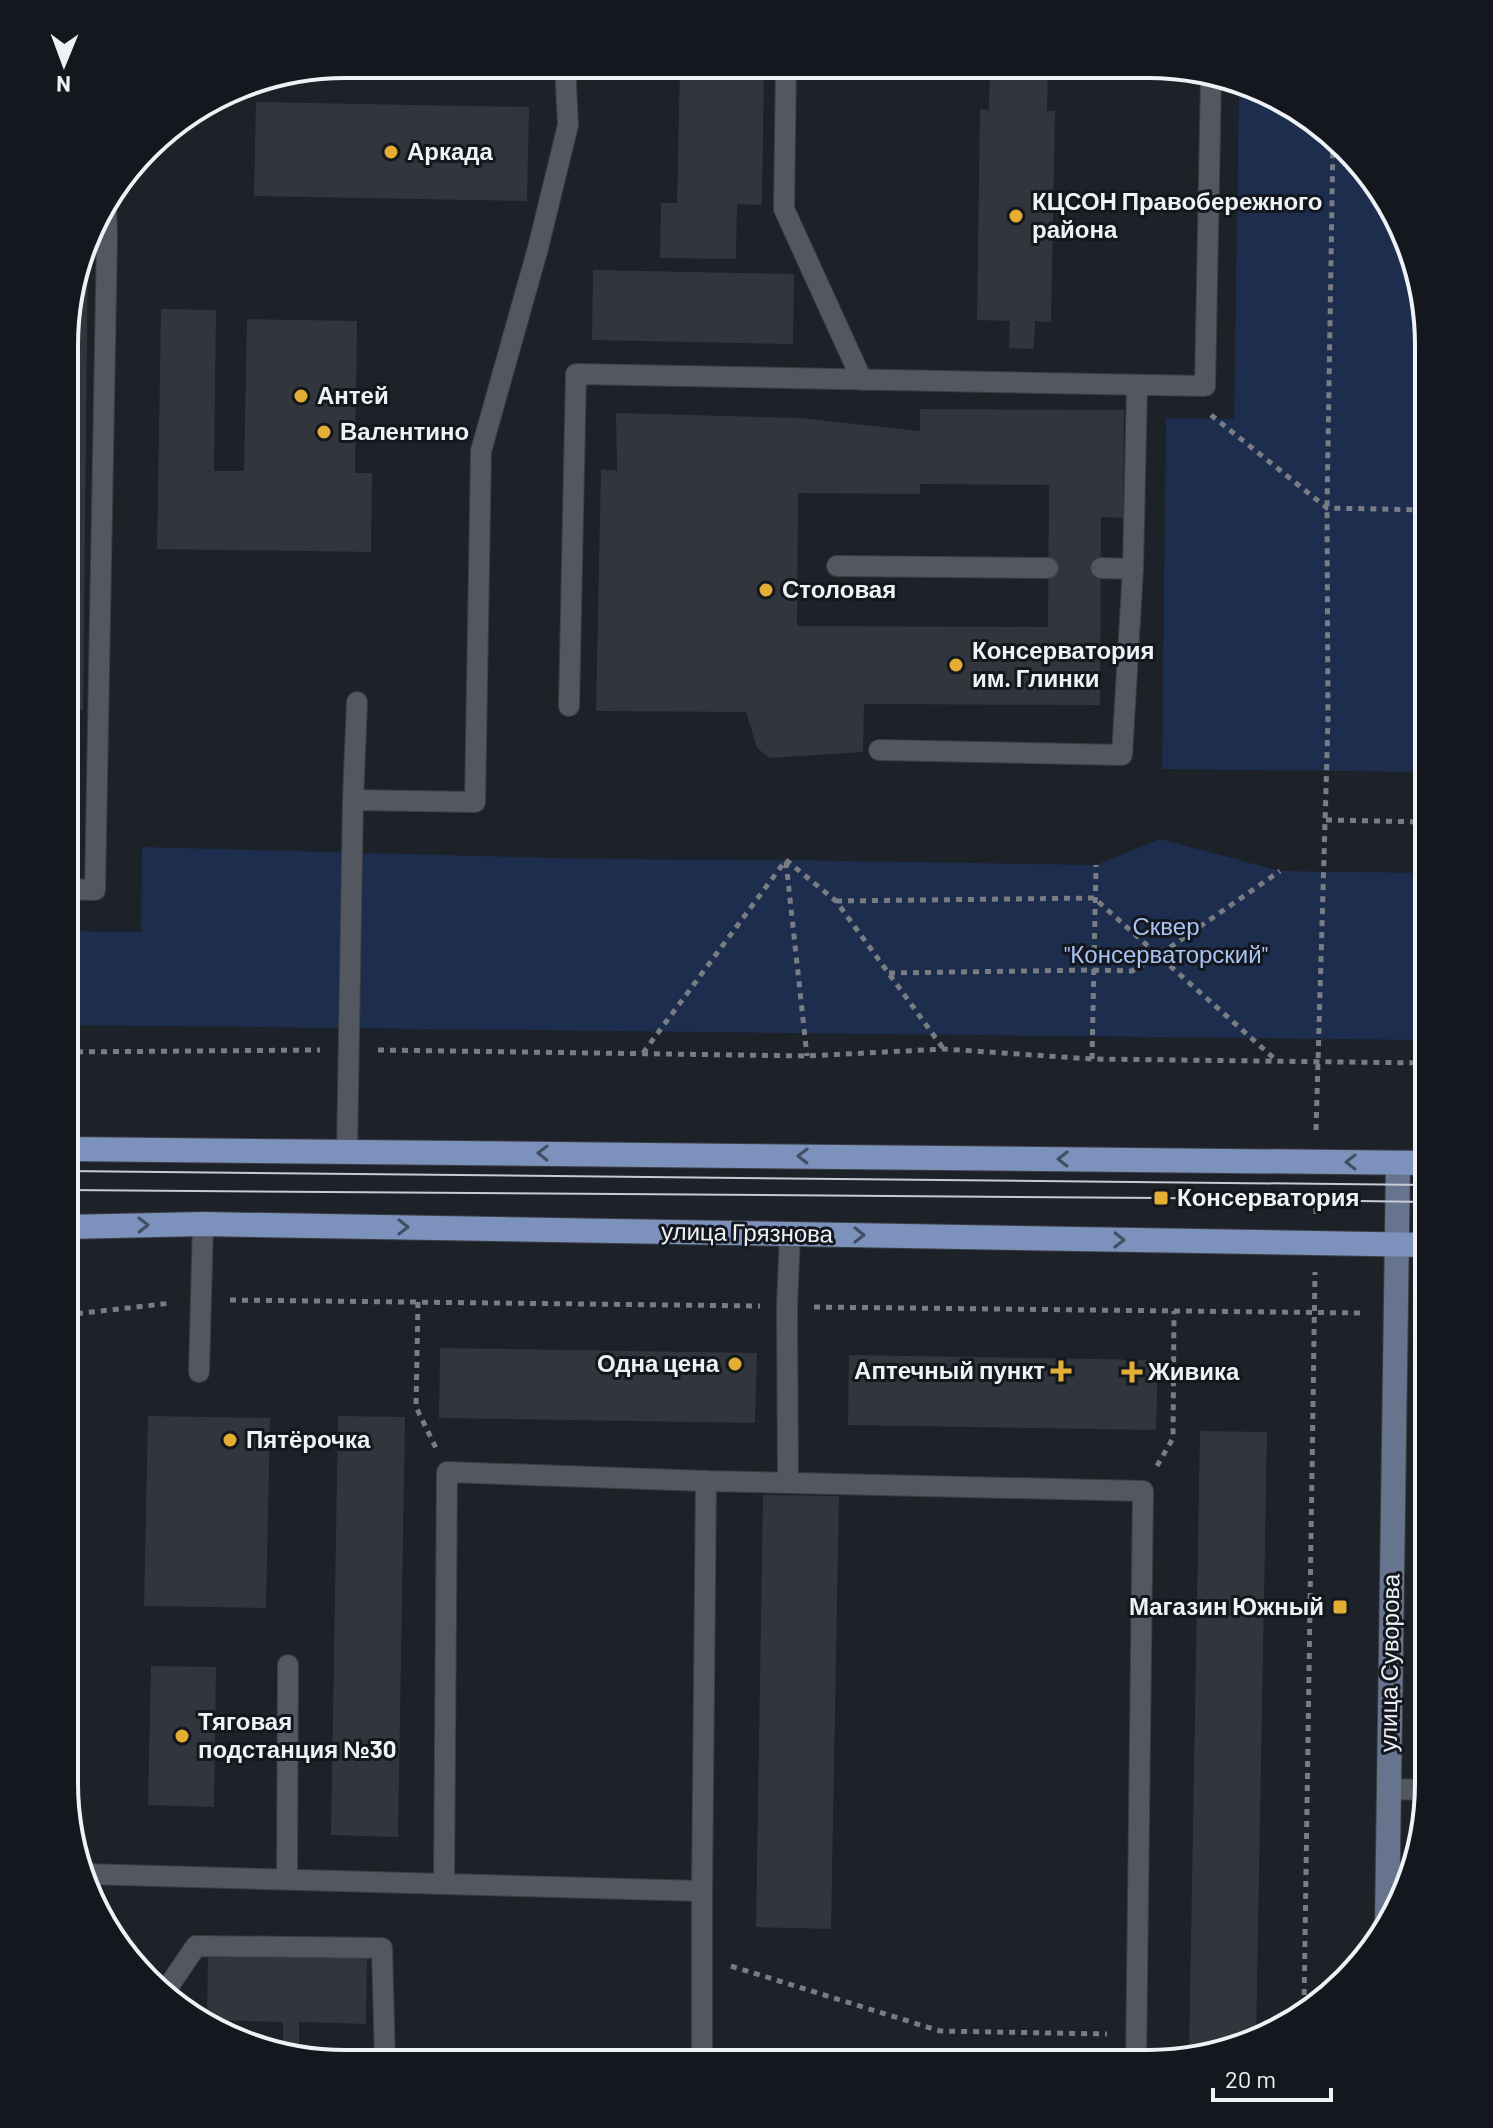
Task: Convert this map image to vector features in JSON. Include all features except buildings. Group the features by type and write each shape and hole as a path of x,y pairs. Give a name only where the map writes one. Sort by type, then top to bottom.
{"main road":[{"path":"78,1149 1414,1163"},
{"name":"улица Суворова","path":"1387,1900 1398,1163"},
{"name":"улица Грязнова","path":"78,1227 203,1224 1414,1245"}],"lane":[{"path":"353,800 475,802 481,451 538,248 568,125 566,78"},
{"path":"786,78 784,209 862,380"},
{"path":"569,706 576,374 1205,386 1211,86"},
{"path":"78,889 95,890 107,226"},
{"path":"879,750 1122,755 1133,569 1137,385"},
{"path":"837,566 1048,568"},
{"path":"1101,568 1133,569"},
{"path":"347,1151 357,702"},
{"path":"199,1372 203,1224"},
{"path":"788,1482 787,1306 790,1234"},
{"path":"444,1883 447,1472 1143,1491 1136,2050"},
{"path":"702,2050 706,1481"},
{"path":"287,1879 288,1665"},
{"path":"1389,1789 1414,1790"},
{"path":"94,1874 702,1891"},
{"path":"170,1984 196,1946 382,1948 385,2050"}],"path":[{"path":"1304,1999 1317,1061 1328,721 1327,508 1333,153"},
{"path":"1177,386 1327,508 1415,510"},
{"path":"1326,820 1415,822"},
{"path":"642,1054 786,860"},
{"path":"786,860 836,901 944,1049"},
{"path":"786,860 807,1056"},
{"path":"1092,1059 1096,865"},
{"path":"889,973 1132,971 1280,871"},
{"path":"836,901 1094,898 1277,1061"},
{"path":"78,1052 348,1050 807,1056 944,1049 1092,1059 1415,1063"},
{"path":"78,1313 201,1299 1396,1314"},
{"path":"418,1302 416,1407 447,1472"},
{"path":"1143,1491 1173,1438 1174,1311"},
{"path":"702,1957 940,2031 1136,2034"}],"green space":[{"path":"1239,94 1296,123 1324,144 1349,169 1387,227 1401,259 1410,293 1415,345 1415,772 1162,769 1166,418 1234,419"},
{"name":"Сквер \"Консерваторский\"","path":"1160,839 1280,871 1415,873 1415,1040 78,1025 78,931 141,932 142,847 594,859 1096,865"}],"tram line":[{"path":"78,1171 1414,1185"},
{"path":"78,1190 1414,1202"}],"place":[{"name":"Аркада","path":"391,152"},
{"name":"КЦСОН Правобережного района","path":"1016,216"},
{"name":"Антей","path":"301,396"},
{"name":"Валентино","path":"324,432"},
{"name":"Столовая","path":"766,590"},
{"name":"Консерватория им. Глинки","path":"956,665"},
{"name":"Консерватория","path":"1161,1198"},
{"name":"Одна цена","path":"735,1364"},
{"name":"Аптечный пункт","path":"1061,1371"},
{"name":"Живика","path":"1132,1372"},
{"name":"Пятёрочка","path":"230,1440"},
{"name":"Магазин Южный","path":"1340,1607"},
{"name":"Тяговая подстанция №30","path":"182,1736"}]}
